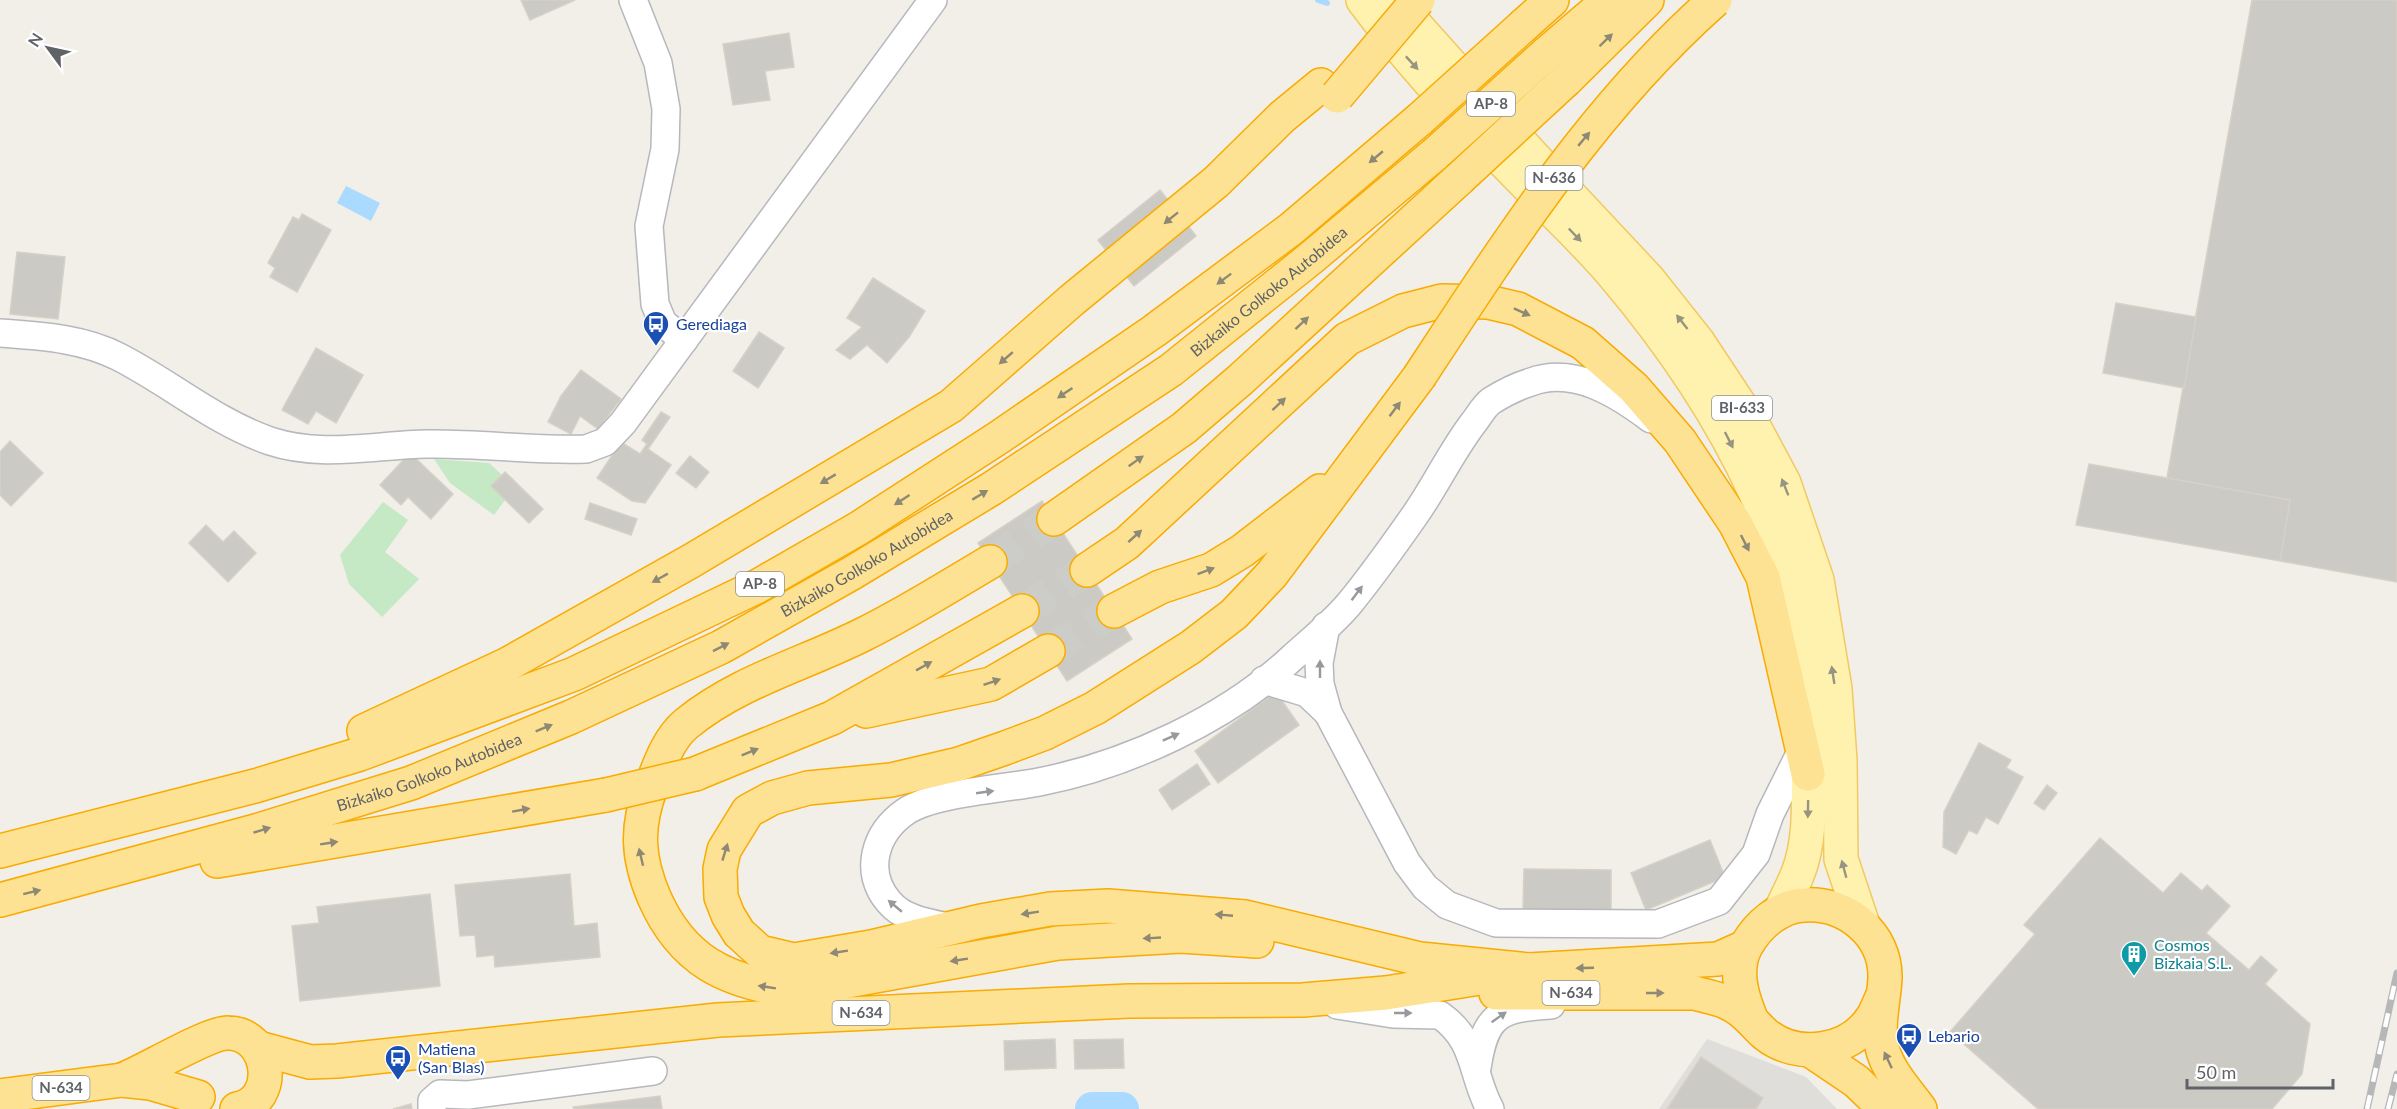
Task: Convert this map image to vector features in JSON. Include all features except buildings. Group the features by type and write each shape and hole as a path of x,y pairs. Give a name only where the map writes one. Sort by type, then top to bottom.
{"highway":[{"path":"1329,91 1398,0"},
{"path":"255,786 325,748 508,664 691,561 951,406 1072,300 1216,182 1282,117 1329,91 1418,0"},
{"name":"Bizkaiko Golkoko Autobidea","path":"0,851 255,786 360,754 574,674 758,586 849,534 998,438 1154,331 1291,230 1420,119 1552,0"},
{"name":"Bizkaiko Golkoko Autobidea","path":"0,900 64,885 256,831 411,783 571,717 721,647 852,573 991,489 1172,370 1435,154 1609,0"},
{"path":"1054,519 1184,428 1208,407 1566,80 1647,0"},
{"name":"N-636","path":"1371,442 1419,377 1523,219 1579,145 1663,50 1715,0"},
{"path":"1087,570 1136,535 1347,339 1403,311 1442,301 1488,302 1518,309 1583,343 1634,388 1680,441 1730,514 1763,577 1805,762"},
{"path":"1114,611 1160,587 1211,570 1242,551 1332,481 1371,442"},
{"path":"1371,442 1272,574 1234,614 1191,647 1095,708 1045,734 959,764 891,780 808,788 772,798 748,812 724,850 720,869 721,897 739,933 760,951 795,960 870,947 948,927 1050,909 1108,906 1245,917 1420,959"},
{"path":"990,562 864,634 727,697 684,725 661,760 643,808 639,845 646,879 668,928 691,952 716,970 736,980 792,991 1058,943 1181,936 1244,939 1529,970"},
{"path":"64,885 413,830 606,795 695,774 832,718 1022,611"},
{"path":"832,718 991,684 1048,651"},
{"name":"N-634","path":"1750,1016 1741,994 1739,970 1745,947 1759,926 1780,912 1801,905 1823,905 1845,912 1863,925 1875,940 1882,958 1885,978 1880,1034 1883,1050 1888,1064 1920,1109"},
{"name":"N-634","path":"122,1080 215,1035 228,1032 241,1035 258,1048 310,1062 337,1061 718,1020 1129,1000 1304,1000 1386,993 1529,970 1718,959 1745,947"},
{"name":"N-634","path":"1386,993 1695,993 1726,1002 1750,1016 1766,1034 1786,1046 1810,1050 1833,1047 1855,1036 1872,1019 1882,998"},
{"path":"203,1041 194,1051 187,1074 225,1105 266,1078 266,1065 258,1048"},
{"name":"N-634","path":"1810,1050 1856,1081 1885,1109"},
{"name":"N-634","path":"0,1098 122,1080 150,1083 225,1105 337,1061"}],"main road":[{"name":"BI-633","path":"1363,0 1406,57 1610,271 1675,352 1723,428 1759,497 1793,588 1811,708 1805,762 1806,843 1799,872 1780,912"},
{"name":"BI-633","path":"1393,0 1529,152 1648,279 1698,342 1747,416 1784,483 1817,580 1836,689 1840,761 1841,859 1863,925"}],"street":[{"path":"633,0 658,63 666,109 665,149 649,226 655,304 663,323 684,340"},
{"path":"0,333 60,338 96,347 118,356 238,428 269,441 299,449 346,450 428,444 586,449 605,442 623,423 933,0"},
{"path":"948,927 920,921 889,903 878,882 874,864 876,848 885,830 906,811 930,800 1063,778 1126,757 1184,731 1235,702 1290,660 1348,605 1416,514 1454,449 1489,402 1532,381 1563,376 1610,391 1680,441"},
{"path":"1326,626 1319,663 1320,684 1328,713 1407,863 1425,887 1447,904 1496,923 1658,924 1719,901 1756,854 1770,814 1805,762"},
{"path":"1264,680 1307,693 1328,713"},
{"path":"1477,1068 1482,1038 1491,1022 1506,1011 1533,1006 1578,1004 1613,993"},
{"path":"1304,1000 1393,1014 1440,1015 1460,1032 1477,1068 1481,1092 1490,1109"},
{"path":"432,1109 432,1101 440,1094 468,1095 653,1071"},
{"path":"0,1098 1,1109"}],"shaded area":[{"path":"1707,1039 1806,1077 1837,1109 1659,1109"}],"green space":[{"path":"434,459 489,463 502,475 491,486 505,500 494,515 450,483"},
{"path":"383,502 408,520 385,552 419,579 382,617 349,584 340,555"}],"water":[{"path":"346,186 380,203 371,221 337,203"}],"waterway":[{"path":"1318,0 1327,3"},
{"path":"1092,1109 1122,1109"}],"tunnel":[{"path":"990,562 1054,519"},
{"path":"1022,611 1087,570"},
{"path":"1048,651 1114,611"}],"railway":[{"path":"2367,1109 2397,973"},
{"path":"2388,1109 2397,1074"}],"place":[{"name":"Gerediaga","path":"656,347"},
{"name":"Cosmos Bizkaia S.L.","path":"2134,977"},
{"name":"Lebario","path":"1909,1059"},
{"name":"Matiena (San Blas)","path":"398,1081"}]}
